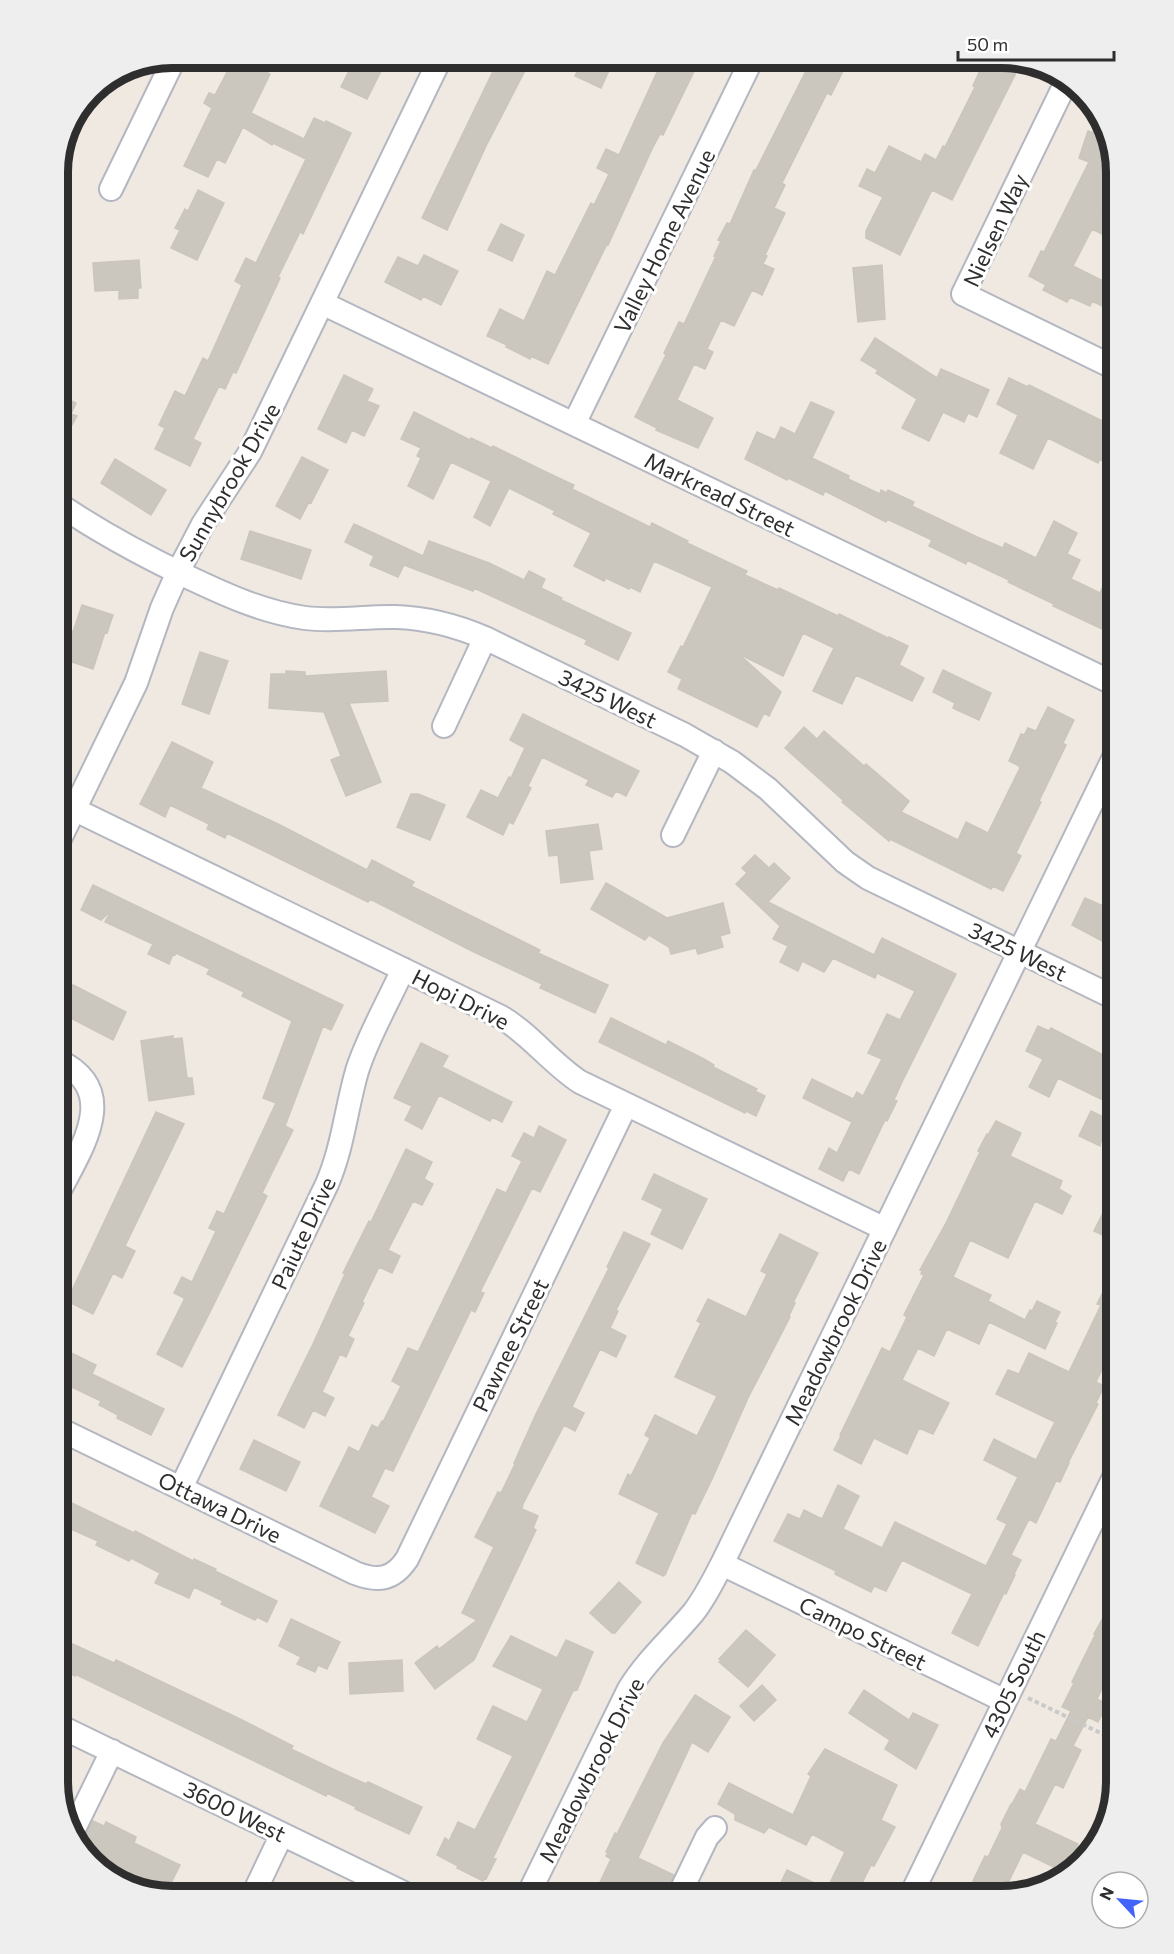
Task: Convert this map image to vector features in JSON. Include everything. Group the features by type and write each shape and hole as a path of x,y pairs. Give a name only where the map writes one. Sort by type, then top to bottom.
{"street":[{"path":"111,189 170,68"},
{"name":"Sunnybrook Drive","path":"68,802 136,683 162,608 178,572 203,524 250,452 436,68"},
{"name":"Valley Home Avenue","path":"574,424 748,68"},
{"name":"Nielsen Way","path":"1063,87 963,294 1106,364"},
{"name":"Markread Street","path":"322,303 1106,680"},
{"name":"3425 West","path":"68,510 110,538 178,572 236,599 279,613 323,620 396,617 416,619 452,626 485,638 714,751 768,789 834,853 856,870 1106,994"},
{"path":"444,726 485,638"},
{"path":"673,835 714,751"},
{"name":"Meadowbrook Drive","path":"532,1886 629,1689 650,1658 694,1611 722,1564 1106,774"},
{"name":"Hopi Drive","path":"68,807 512,1023 570,1075 626,1105 885,1229"},
{"name":"Paiute Drive","path":"181,1488 327,1184 341,1145 352,1092 364,1051 403,969"},
{"path":"68,1067 82,1078 92,1099 93,1112 89,1131 68,1174"},
{"name":"Pawnee Street","path":"385,1577 394,1574 407,1559 626,1105"},
{"name":"Ottawa Drive","path":"68,1433 355,1573 374,1578 385,1577"},
{"name":"4305 South","path":"916,1886 1015,1699 1106,1496"},
{"name":"Campo Street","path":"722,1564 1015,1699"},
{"name":"3600 West","path":"68,1730 389,1886"},
{"path":"76,1824 112,1751"},
{"path":"683,1886 707,1837 715,1828"},
{"path":"257,1886 282,1834"}],"path":[{"path":"1015,1699 1106,1736"}],"building":[{"path":"229,68 263,68 262,70 270,74 251,113 304,139 314,118 351,133 303,234 300,232 278,277 280,278 236,373 233,372 225,389 219,386 193,439 201,443 190,466 155,449 165,428 159,425 175,391 185,396 203,358 208,361 242,285 235,281 246,258 256,263 306,159 273,143 272,145 243,127 225,163 217,159 208,177 184,166 212,108 204,103 209,93 215,95"},
{"path":"350,68 382,68 367,99 341,87"},
{"path":"495,68 526,68 486,146 447,230 422,218"},
{"path":"579,68 610,68 601,88 575,76"},
{"path":"659,68 696,68 663,135 660,134 653,147 608,245 548,364 531,356 530,359 487,336 500,309 524,321 547,271 555,275 591,203 594,205 609,174 597,168 606,149 619,155"},
{"path":"807,68 844,68 831,95 827,93 782,183 785,185 774,208 785,213 765,255 767,256 763,264 774,269 762,295 752,290 734,326 721,320 707,349 713,352 705,369 694,364 677,400 713,418 698,448 656,430 657,428 635,417 666,355 664,353 679,322 684,324 716,256 714,256 721,241 718,240 727,223 730,224 754,170"},
{"path":"981,68 1018,69 952,200 932,190 900,255 866,238 866,231 883,197 859,186 867,169 875,173 889,146 921,162 925,154 936,160 943,146 945,147 975,87 973,86"},
{"path":"1088,131 1099,135 1106,158 1106,201 1101,211 1106,213 1106,227 1102,234 1092,229 1073,266 1106,282 1106,308 1092,301 1090,306 1070,297 1067,302 1043,290 1046,285 1029,276 1041,251 1044,252 1089,162 1079,158"},
{"path":"198,190 224,203 197,260 171,248 180,230 175,228 185,209 188,211"},
{"path":"501,224 524,235 512,261 488,250"},
{"path":"424,255 458,271 441,305 423,296 421,300 385,282 398,257 418,266"},
{"path":"139,260 141,288 138,288 138,298 119,299 119,290 95,291 93,263"},
{"path":"882,265 885,319 858,322 853,268"},
{"path":"875,338 937,378 941,369 989,390 977,417 968,413 964,422 943,412 929,441 902,428 917,399 876,373 878,370 861,360"},
{"path":"344,375 373,389 367,401 379,406 364,436 352,430 346,443 318,429"},
{"path":"1009,378 1028,387 1029,385 1106,423 1106,451 1102,460 1100,459 1098,463 1048,438 1033,469 1000,453 1018,415 997,404"},
{"path":"68,399 76,403 71,414 77,416 68,432"},
{"path":"811,402 834,412 812,458 880,494 881,490 887,493 888,490 914,502 912,506 1003,548 1005,543 1036,558 1054,521 1077,533 1067,554 1080,560 1071,579 1100,593 1103,586 1106,588 1106,631 1053,606 1054,604 1008,582 1009,580 967,560 966,564 929,546 932,540 887,519 886,522 825,491 823,495 788,478 787,480 745,459 757,432 775,440 781,427 795,434"},
{"path":"414,412 470,440 471,438 492,448 493,446 574,485 572,489 650,527 652,523 688,541 687,543 747,571 745,575 908,646 899,665 924,678 912,701 856,675 842,704 813,691 834,648 803,633 783,676 742,657 781,692 769,716 764,713 757,727 678,689 682,679 668,672 681,646 683,647 712,587 654,561 640,592 606,578 604,581 574,566 591,533 553,514 555,511 509,488 490,526 474,517 491,481 451,462 433,499 408,486 421,458 417,456 421,448 401,439"},
{"path":"302,457 328,470 300,519 276,506"},
{"path":"115,459 166,490 151,515 101,483"},
{"path":"354,524 423,556 429,541 489,563 524,580 529,571 545,579 541,588 631,633 618,660 585,644 587,640 474,588 473,591 404,565 398,577 370,565 374,556 345,542"},
{"path":"250,531 311,550 301,579 241,559"},
{"path":"82,605 113,615 93,669 68,661 68,630 73,632"},
{"path":"200,652 228,661 209,714 182,704"},
{"path":"943,670 991,693 979,720 953,708 955,703 933,692"},
{"path":"286,671 305,672 305,676 386,671 388,701 349,703 381,782 346,796 331,760 341,756 324,712 269,708 271,674 286,674"},
{"path":"1048,707 1074,720 1063,743 1066,745 1016,853 1021,856 1003,891 993,886 991,889 890,839 889,841 842,802 844,801 785,748 804,727 817,739 824,731 909,801 901,812 958,840 966,822 988,833 1020,768 1009,761 1021,734 1024,735 1028,728 1036,731"},
{"path":"523,714 639,771 626,796 616,791 612,797 586,785 589,780 542,757 528,786 531,788 513,824 509,822 503,835 467,817 481,790 498,798 509,777 511,778 525,748 510,740"},
{"path":"172,742 213,762 201,788 278,824 367,870 372,860 414,882 411,886 540,950 538,953 608,985 595,1013 540,988 542,984 370,899 368,902 227,833 225,838 207,829 209,824 170,805 165,817 140,804"},
{"path":"411,794 418,794 445,805 430,840 397,827"},
{"path":"598,824 602,849 589,851 593,879 561,883 558,855 549,856 546,831"},
{"path":"755,855 769,868 774,863 790,878 768,902 874,955 882,938 956,974 901,1084 894,1100 897,1101 887,1121 885,1120 859,1174 849,1169 843,1181 819,1169 829,1148 837,1153 852,1122 803,1098 812,1079 853,1099 857,1092 863,1096 882,1059 868,1053 887,1014 900,1020 915,991 877,973 875,978 833,958 824,972 802,961 798,971 780,962 788,946 773,939 780,926 736,884 747,873 742,868"},
{"path":"606,883 667,918 723,903 730,933 720,936 723,947 698,954 696,948 671,954 669,947 649,935 645,940 591,909"},
{"path":"93,885 343,1005 331,1030 323,1026 285,1126 293,1130 262,1193 267,1196 182,1367 157,1354 184,1300 174,1293 182,1277 192,1282 216,1231 209,1228 217,1211 224,1214 276,1103 263,1098 292,1021 242,996 244,992 207,974 210,969 176,953 173,954 169,964 148,954 153,944 105,922 111,911 101,920 81,910"},
{"path":"1085,898 1103,906 1106,900 1106,943 1072,925"},
{"path":"73,985 126,1012 113,1040 68,1017 68,995"},
{"path":"611,1018 666,1045 668,1041 757,1089 755,1091 765,1096 756,1116 746,1111 745,1113 599,1042"},
{"path":"1038,1026 1049,1031 1051,1028 1103,1055 1106,1054 1106,1102 1058,1078 1049,1097 1029,1087 1043,1059 1026,1051"},
{"path":"173,1036 173,1039 182,1038 187,1078 192,1078 194,1094 149,1101 141,1041"},
{"path":"421,1043 448,1056 442,1067 512,1102 502,1122 492,1117 490,1121 439,1095 422,1129 405,1120 412,1106 394,1098"},
{"path":"1091,1111 1106,1118 1105,1143 1101,1141 1100,1146 1079,1136"},
{"path":"156,1112 184,1124 125,1246 135,1251 122,1278 113,1273 93,1314 68,1302"},
{"path":"996,1121 1021,1133 1010,1156 1062,1181 1059,1189 1071,1196 1062,1214 1035,1201 1008,1258 970,1240 953,1277 991,1295 988,1301 1025,1320 1037,1301 1060,1312 1055,1322 1057,1323 1045,1349 989,1322 979,1344 947,1329 934,1356 918,1348 902,1380 949,1403 933,1434 919,1428 907,1454 874,1438 861,1464 834,1450 882,1348 890,1352 907,1317 904,1315 924,1275 920,1270 946,1223 980,1152 978,1151"},
{"path":"539,1126 566,1140 540,1192 532,1188 480,1292 484,1293 475,1312 471,1310 393,1471 385,1468 371,1497 389,1506 375,1533 320,1506 349,1447 359,1452 372,1425 378,1428 383,1422 401,1386 392,1381 408,1348 418,1352 497,1189 506,1193 522,1161 512,1156 524,1133 534,1138"},
{"path":"406,1149 432,1162 424,1179 433,1184 422,1205 413,1201 388,1250 400,1256 392,1273 379,1267 362,1302 364,1303 348,1336 354,1339 346,1357 340,1354 322,1392 334,1398 325,1416 313,1410 304,1428 278,1415 345,1274 343,1273 369,1221 371,1222"},
{"path":"654,1174 707,1199 682,1249 651,1234 663,1209 642,1199"},
{"path":"1106,1207 1106,1237 1094,1231"},
{"path":"624,1232 650,1244 616,1310 618,1311 610,1328 626,1336 616,1357 600,1349 572,1407 584,1413 575,1431 564,1425 523,1504 522,1509 538,1516 533,1528 536,1530 474,1660 435,1689 415,1663 437,1646 439,1649 477,1620 462,1613 494,1547 475,1537 498,1492 501,1493 536,1414 609,1268 607,1267"},
{"path":"780,1234 818,1253 793,1303 795,1303 790,1317 748,1398 713,1477 695,1514 692,1513 663,1576 636,1563 659,1513 619,1494 628,1474 631,1476 650,1438 645,1435 655,1415 697,1436 717,1396 675,1377 701,1323 697,1321 708,1299 746,1317 767,1274 761,1271"},
{"path":"1106,1286 1106,1361 1096,1382 1104,1386 1096,1403 1098,1404 1060,1482 1056,1481 1036,1523 1029,1519 1011,1555 1021,1560 978,1646 952,1633 972,1594 902,1560 886,1591 874,1586 871,1592 835,1574 836,1571 774,1541 788,1514 800,1519 804,1510 822,1519 838,1485 859,1496 843,1529 882,1548 895,1522 986,1566 1007,1524 997,1519 1018,1477 984,1460 994,1439 1036,1460 1055,1422 996,1394 1008,1370 1019,1374 1029,1353 1069,1372 1101,1305 1097,1304"},
{"path":"68,1351 96,1365 92,1374 164,1409 151,1435 117,1418 118,1415 99,1405 101,1401 68,1385"},
{"path":"254,1440 300,1462 286,1491 240,1469"},
{"path":"68,1501 134,1533 135,1531 193,1561 194,1559 216,1569 215,1571 277,1601 267,1622 257,1617 255,1620 221,1604 223,1601 194,1587 189,1598 155,1583 160,1573 131,1558 129,1561 96,1545 98,1541 68,1528"},
{"path":"619,1582 641,1602 615,1633 612,1633 590,1613"},
{"path":"1106,1612 1106,1680 1097,1699 1106,1704 1106,1706 1098,1722 1088,1717 1073,1746 1081,1750 1063,1788 1055,1784 1035,1824 1078,1844 1069,1863 1059,1870 1023,1852 1008,1886 978,1886 973,1881 985,1856 988,1857 1011,1804 1020,1789 1025,1792 1051,1739 1056,1741 1071,1711 1062,1707"},
{"path":"291,1619 340,1642 327,1669 318,1665 315,1672 297,1664 301,1657 279,1646"},
{"path":"746,1630 775,1655 748,1687 719,1662 721,1660 719,1659"},
{"path":"511,1636 557,1658 566,1640 593,1652 577,1690 573,1691 493,1858 496,1859 483,1881 437,1855 445,1838 449,1841 458,1822 475,1830 513,1756 477,1739 493,1706 527,1722 543,1689 493,1666"},
{"path":"68,1642 114,1663 116,1660 242,1720 293,1746 291,1749 422,1807 409,1834 75,1674 75,1676 68,1672"},
{"path":"402,1660 403,1691 350,1694 349,1663"},
{"path":"762,1685 776,1700 754,1721 740,1706"},
{"path":"864,1690 909,1720 913,1713 938,1725 916,1769 885,1749 890,1740 849,1713"},
{"path":"695,1695 730,1717 708,1752 692,1742 638,1858 674,1875 670,1886 633,1886 625,1882 623,1886 598,1886 611,1859 606,1856 608,1853 606,1852 663,1743"},
{"path":"825,1749 897,1785 881,1820 895,1827 860,1886 828,1886 845,1852 812,1834 806,1845 769,1827 764,1833 735,1820 735,1814 718,1804 729,1783 793,1815 811,1776 808,1774"},
{"path":"93,1821 104,1826 106,1822 136,1837 134,1843 180,1865 170,1886 151,1885 125,1876 114,1869 93,1851 83,1837"},
{"path":"787,1870 821,1886 779,1886"}]}
